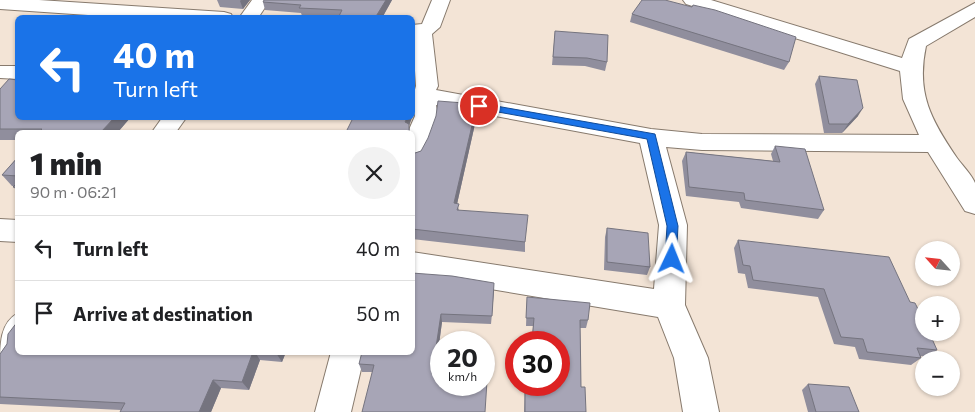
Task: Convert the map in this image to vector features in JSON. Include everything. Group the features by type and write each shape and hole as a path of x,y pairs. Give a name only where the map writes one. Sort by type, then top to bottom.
{"street":[{"path":"250,15 261,0"},
{"path":"415,146 427,116 423,95 427,86 417,31 430,27 435,20 441,0"},
{"path":"692,0 910,67"},
{"path":"0,3 179,15"},
{"path":"973,12 916,43 910,67 911,86 917,104 936,144 975,204"},
{"path":"0,72 15,73"},
{"path":"423,95 651,136 702,142 936,144"},
{"path":"651,136 673,226 669,305 691,358 702,412"},
{"path":"0,230 15,231"},
{"path":"415,264 669,305"},
{"path":"0,351 15,332"},
{"path":"333,412 347,355"}],"building":[{"path":"264,0 386,0 377,15 340,15 342,10 299,8 301,5 263,2"},
{"path":"642,0 665,0 692,7 693,5 715,10 796,37 789,62 632,14"},
{"path":"555,31 608,35 607,62 587,58 553,57"},
{"path":"819,76 857,80 863,108 848,124 829,124"},
{"path":"9,79 15,80 15,120 112,120 103,130 0,129 0,89"},
{"path":"438,101 477,104 454,203 459,204 457,210 528,215 525,242 415,229 415,153 421,151 436,116"},
{"path":"352,120 406,120 405,122 409,124 409,130 347,130"},
{"path":"775,146 805,149 824,210 745,200 744,193 689,187 686,152 780,162"},
{"path":"15,160 15,176 2,175"},
{"path":"607,228 648,233 650,267 607,262"},
{"path":"738,240 889,257 910,302 915,303 915,341 933,341 937,350 917,348 918,351 915,351 915,357 867,352 863,339 841,337 824,289 753,280 750,266 743,265"},
{"path":"415,273 452,276 494,283 492,316 441,314 438,331 430,331 430,396 486,396 485,412 362,412 374,365 359,364 361,355 415,355"},
{"path":"527,297 590,303 588,320 580,320 581,387 585,387 586,412 525,412 525,396 570,396 570,331 533,331 534,318 526,318"},
{"path":"15,325 15,355 252,355 242,382 213,380 199,412 120,412 125,403 0,397 0,354 7,344 8,334"},
{"path":"808,384 849,387 859,412 816,412"}],"route":[{"path":"479,106 651,136 673,226 672,259"}]}
